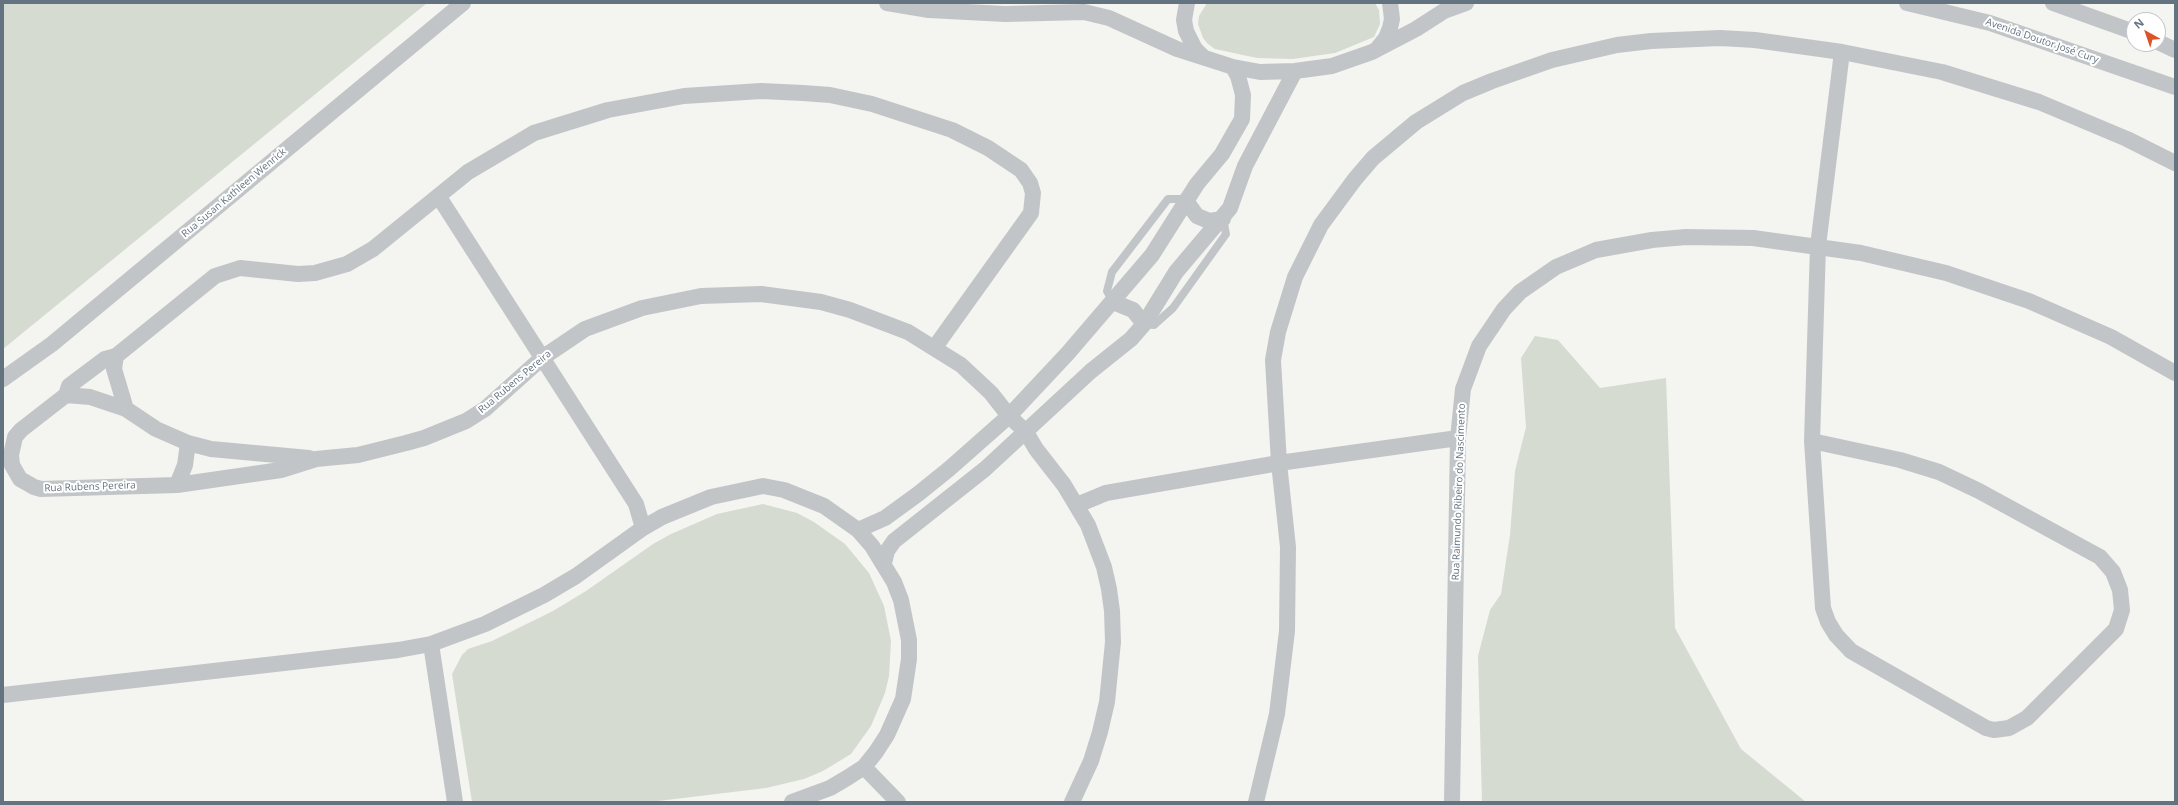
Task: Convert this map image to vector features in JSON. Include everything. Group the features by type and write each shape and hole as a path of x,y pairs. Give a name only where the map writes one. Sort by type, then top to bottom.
{"street":[{"name":"Rua Susan Kathleen Wenrick","path":"3,379 52,344 463,3"},
{"path":"887,3 929,10 1005,14 1084,12 1110,18 1177,49 1233,67 1260,72 1295,71 1332,66 1372,52 1416,29 1444,11 1466,3"},
{"path":"1187,3 1184,20 1186,31 1196,49 1203,57"},
{"path":"1372,52 1386,38 1390,28 1392,19 1390,3"},
{"name":"Avenida Doutor José Cury","path":"1907,3 1990,23 2175,87"},
{"path":"2053,3 2126,29"},
{"path":"1256,802 1277,714 1287,631 1288,547 1279,463 1273,360 1286,304 1295,277 1321,225 1346,190 1374,158 1416,122 1463,93 1492,80 1552,60 1617,45 1665,40 1720,38 1755,40 1842,52 1928,69 1991,86 2087,121 2175,163"},
{"path":"1812,441 1900,460 1939,472 1979,491 2100,557 2113,572 2120,590 2122,610 2116,629 2027,718 2016,726 2002,730 1986,728 1851,651 1836,635 1823,608 1812,441 1818,246 1842,52"},
{"path":"858,530 885,518 918,494 1009,416 1039,385 1113,302 1152,255 1187,199 1222,154 1242,120 1243,95 1238,76 1233,67"},
{"path":"884,563 887,551 894,541 985,469 1091,371 1131,339 1144,324 1176,272 1223,219 1236,196 1251,153 1295,71"},
{"name":"Rua Rubens Pereira","path":"316,459 281,470 177,485 42,489 26,484 15,472 12,465 11,455 15,437 21,430 66,395 69,386 104,358 116,356 214,276 240,268 298,274 315,273 347,264 373,249 468,172 534,133 571,120 646,102 722,92 803,93 830,95 912,116 952,130 988,148 1015,164 1026,176 1033,193 1031,213 935,347"},
{"path":"439,197 636,504 643,528"},
{"path":"1187,199 1189,205 1197,216 1210,221 1223,219"},
{"name":"Rua Raimundo Ribeiro do Nascimento","path":"1452,802 1458,438 1463,389 1479,346 1490,327 1514,298 1538,278 1556,266 1596,250 1617,245 1672,238 1753,238 1818,246 1904,262 1995,288 2070,318 2111,337 2175,373"},
{"name":"Rua Rubens Pereira","path":"66,395 90,397 126,409 156,429 188,443 228,452 258,453 316,459 358,455 406,443 424,438 466,421 485,408 542,358 585,329 613,317 671,300 731,294 761,294 820,302 880,320 935,347 971,374 991,393 1009,416 1026,432 1077,505 1088,525 1104,567 1112,611 1113,642 1107,702 1100,732 1091,761 1072,802"},
{"path":"1113,302 1127,306 1144,324"},
{"path":"116,356 114,369 126,409"},
{"path":"1077,505 1106,493 1279,463 1458,438"},
{"path":"177,485 185,465 188,443"},
{"path":"3,695 398,650 431,644 485,624 544,595 576,576 643,528 674,512 711,497 763,486 784,490 817,502 858,530 884,563 901,600 909,640 909,659 904,692 896,717 887,735 864,768 830,788 792,802"},
{"path":"431,644 455,802"},
{"path":"864,768 898,802"}],"shaded area":[{"path":"3,3 427,3 3,349"},
{"path":"1207,3 1375,3 1379,10 1380,24 1374,37 1335,53 1293,59 1257,58 1215,49 1208,44 1203,38 1198,24 1199,16"},
{"path":"1535,336 1558,340 1600,388 1666,378 1675,628 1741,749 1806,802 1482,802 1478,656 1490,610 1501,594 1510,535 1515,471 1526,427 1521,358"},
{"path":"763,504 797,513 814,522 845,544 869,573 884,606 891,641 889,676 885,693 871,726 851,754 823,771 804,779 766,788 650,802 472,802 452,674 462,655 468,649 492,641 553,611 586,591 653,544 671,534 717,514"}]}
